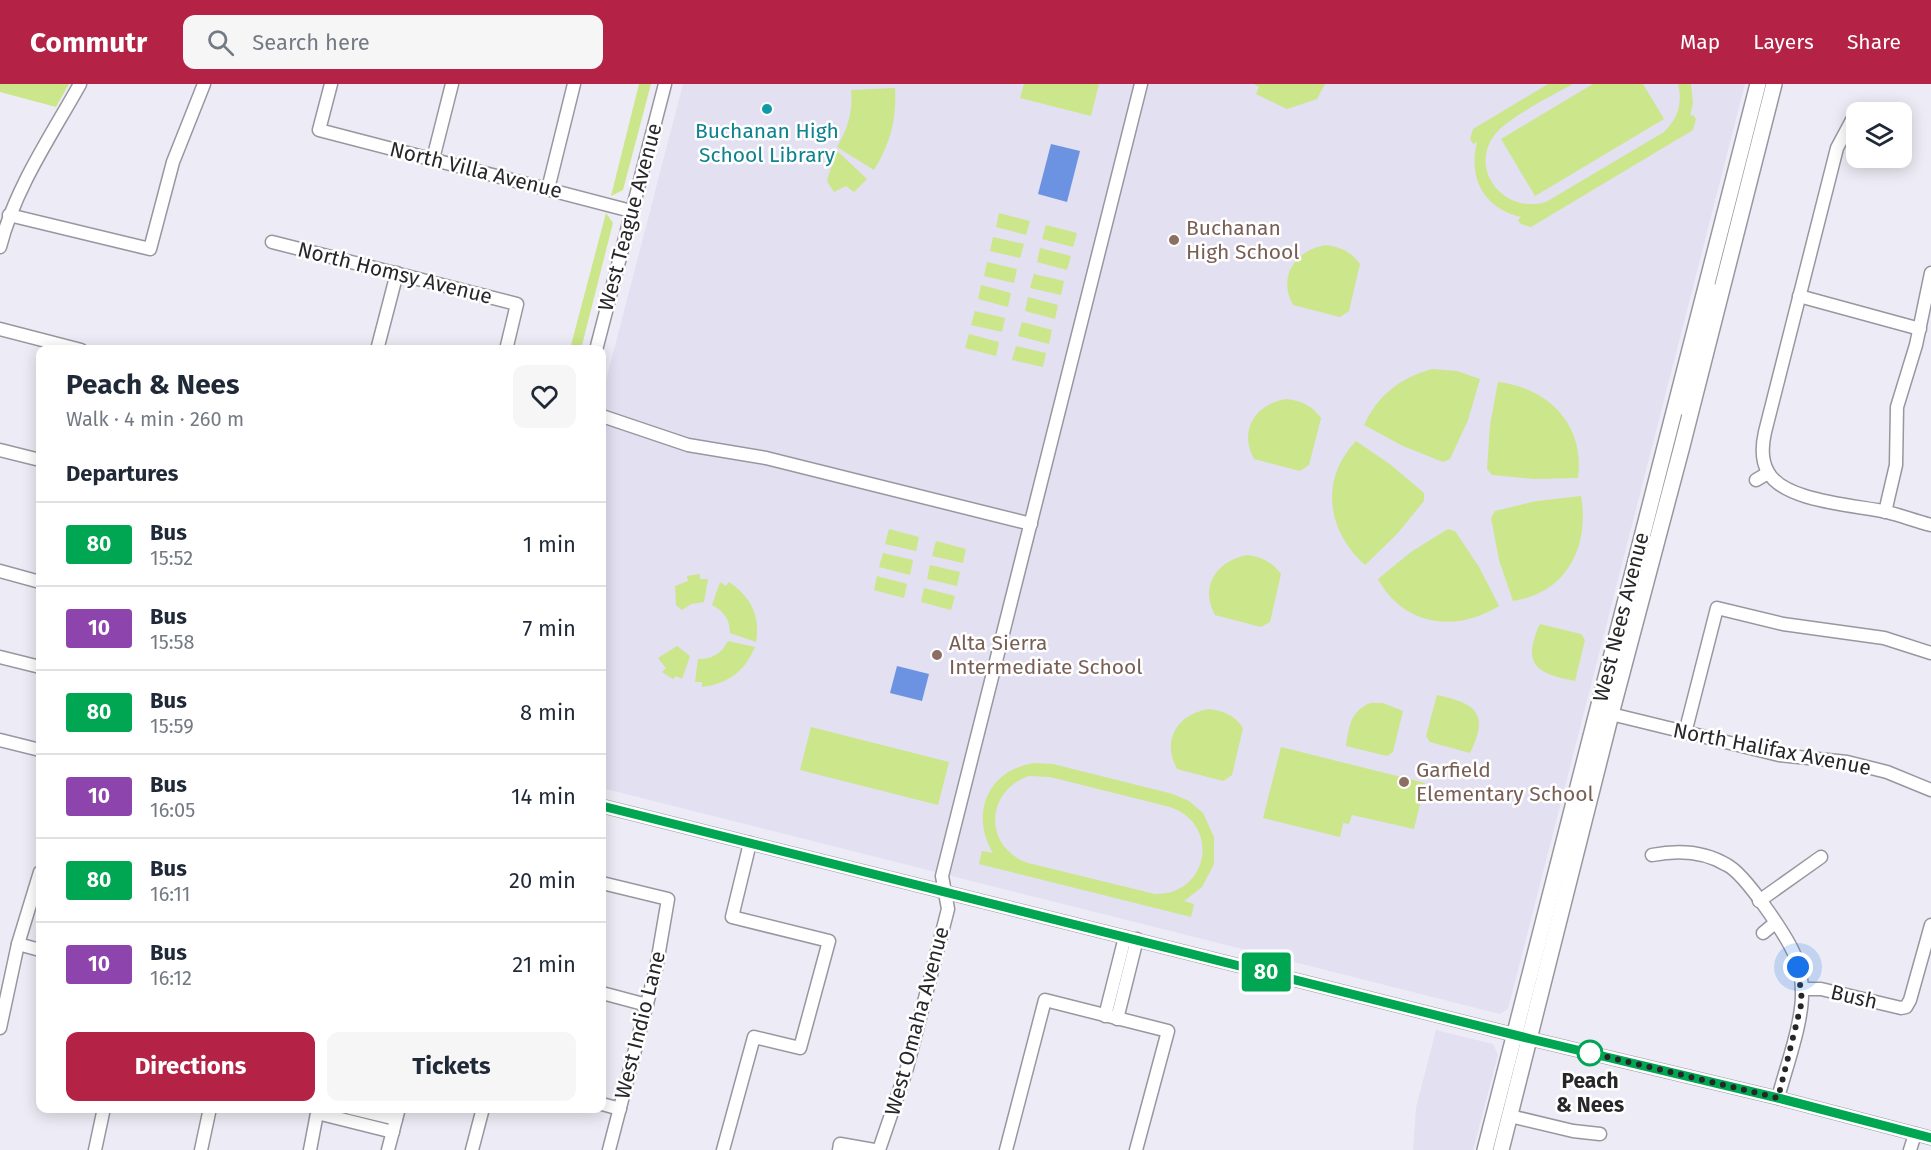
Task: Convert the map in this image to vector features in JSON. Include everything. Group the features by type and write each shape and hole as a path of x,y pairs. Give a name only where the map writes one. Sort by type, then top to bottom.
{"main road":[{"name":"West Nees Avenue","path":"1485,1150 1758,84"},
{"name":"West Nees Avenue","path":"1501,1150 1774,84"}],"street":[{"path":"0,247 9,214 80,84"},
{"path":"9,214 150,249 173,162 204,84"},
{"name":"North Villa Avenue","path":"331,84 319,130 632,211"},
{"path":"433,159 452,84"},
{"path":"548,189 574,84"},
{"name":"West Teague Avenue","path":"597,345 665,84"},
{"name":"West Omaha Avenue","path":"879,1150 907,1068 948,909 942,876 1141,84"},
{"path":"1846,131 1837,148 1799,296 1763,442 1764,463 1768,473 1784,488 1800,494 1886,512 1931,525"},
{"name":"North Homsy Avenue","path":"272,242 518,304 507,345"},
{"path":"378,345 397,273"},
{"path":"1886,512 1896,465 1897,407 1920,329 1931,273"},
{"path":"1682,446 1683,413 1712,296 1711,289 1706,284"},
{"path":"1799,296 1920,329"},
{"path":"0,329 62,345"},
{"path":"606,417 688,445 766,458 1030,524"},
{"path":"0,450 36,459"},
{"path":"1756,480 1768,473"},
{"path":"0,572 36,581"},
{"path":"1685,733 1717,608 1783,624 1884,638 1931,652"},
{"path":"0,657 36,666"},
{"name":"North Halifax Avenue","path":"1611,714 1779,755 1847,762 1887,772 1931,790"},
{"path":"0,740 36,748"},
{"path":"606,807 1931,1138"},
{"path":"723,1150 754,1038 800,1048 829,941 732,917 750,843"},
{"path":"1652,855 1686,852 1729,865 1775,923 1795,956 1802,989 1799,1018 1778,1098"},
{"path":"1759,901 1821,857"},
{"name":"West Indio Lane","path":"606,883 668,899 656,969 609,1150"},
{"path":"0,1028 18,944 36,885"},
{"path":"1763,933 1775,923"},
{"name":"Bush","path":"1802,989 1821,989 1901,1008 1906,1007 1931,925"},
{"path":"1111,1017 1131,938"},
{"path":"18,944 36,949"},
{"path":"606,994 647,1005"},
{"path":"1006,1150 1045,1000 1168,1031 1136,1150"},
{"path":"606,1105 620,1109"},
{"path":"95,1150 103,1113"},
{"path":"201,1150 209,1113"},
{"path":"310,1150 318,1113"},
{"path":"325,1113 393,1132"},
{"path":"472,1150 482,1113"},
{"path":"388,1150 398,1114"},
{"path":"1510,1116 1573,1131 1600,1134"},
{"path":"1910,1150 1915,1134"},
{"path":"839,1150 840,1144 874,1150"}],"shaded area":[{"path":"683,84 1745,84 1508,1009 1500,1014 606,789 606,381"},
{"path":"1436,1030 1493,1044 1498,1055 1473,1150 1413,1150 1416,1108"}],"green space":[{"path":"0,84 69,84 56,107 0,92"},
{"path":"639,84 651,84 623,190 611,196"},
{"path":"1024,84 1099,84 1091,116 1020,98"},
{"path":"1254,84 1325,84 1317,99 1287,109 1256,94 1259,87"},
{"path":"1548,84 1573,84 1512,119 1497,132 1488,146 1486,160 1488,173 1494,185 1503,195 1516,201 1530,204 1546,202 1664,132 1678,110 1680,98 1678,84 1691,84 1693,103 1690,116 1693,115 1696,119 1693,130 1531,227 1521,224 1518,220 1521,217 1497,207 1482,190 1475,168 1477,142 1473,144 1470,139 1473,129"},
{"path":"1593,84 1643,84 1664,119 1535,196 1501,139"},
{"path":"895,88 895,110 891,131 874,170 837,147 849,120 851,90"},
{"path":"836,150 867,179 854,192 846,186 834,192 827,181"},
{"path":"606,213 613,223 582,345 571,345"},
{"path":"999,213 1030,221 1026,235 996,227"},
{"path":"1046,225 1077,233 1073,247 1042,239"},
{"path":"993,237 1024,244 1020,258 990,251"},
{"path":"1326,245 1345,251 1360,264 1349,311 1340,317 1293,305 1287,284 1288,275 1298,259 1306,252"},
{"path":"1040,248 1071,256 1067,270 1037,262"},
{"path":"987,262 1017,269 1014,283 984,276"},
{"path":"1034,274 1064,281 1061,295 1030,288"},
{"path":"981,285 1011,293 1008,307 978,299"},
{"path":"1028,297 1058,305 1055,319 1025,311"},
{"path":"975,311 1005,318 1002,332 971,325"},
{"path":"1022,322 1052,330 1049,344 1018,336"},
{"path":"969,334 999,342 996,356 965,348"},
{"path":"1016,346 1046,353 1043,367 1012,360"},
{"path":"1432,369 1457,371 1480,379 1468,420 1450,459 1443,462 1403,446 1364,425 1376,405 1391,389 1410,377"},
{"path":"1498,382 1533,392 1560,412 1576,441 1579,459 1578,478 1535,479 1492,475 1487,469 1490,425"},
{"path":"1286,399 1306,404 1321,418 1309,465 1300,471 1254,459 1248,438 1249,428 1258,412 1266,406"},
{"path":"1356,441 1391,465 1424,493 1424,501 1397,534 1365,565 1342,537 1332,505 1336,472 1344,456"},
{"path":"1581,496 1582,533 1570,565 1560,578 1547,588 1532,596 1513,601 1499,560 1491,518 1495,511 1537,501"},
{"path":"889,529 919,537 916,551 885,544"},
{"path":"1448,529 1455,531 1479,567 1499,606 1482,615 1448,622 1416,615 1402,607 1389,595 1378,579 1411,552"},
{"path":"936,541 966,549 963,563 932,556"},
{"path":"883,553 913,560 910,575 879,567"},
{"path":"1247,555 1266,561 1281,574 1270,622 1261,627 1215,615 1209,594 1210,585 1219,569 1236,558"},
{"path":"930,565 960,572 957,586 927,579"},
{"path":"700,574 700,579 708,579 704,602 691,604 682,610 676,605 675,586 688,581 687,576"},
{"path":"877,576 907,584 904,598 874,590"},
{"path":"720,582 726,586 729,582 748,600 757,624 756,642 730,633 726,616 712,605"},
{"path":"924,588 955,596 951,610 921,602"},
{"path":"1540,624 1581,634 1585,640 1575,681 1551,675 1536,665 1532,649"},
{"path":"728,641 755,647 746,663 734,675 720,683 702,687 702,682 695,682 698,659 716,654"},
{"path":"677,646 690,656 682,679 676,676 673,679 662,672 666,668 658,658"},
{"path":"1437,695 1461,702 1475,712 1479,728 1470,753 1430,742 1426,736"},
{"path":"1370,703 1383,703 1403,711 1393,752 1387,756 1346,746 1354,716"},
{"path":"1209,709 1228,714 1243,728 1232,775 1223,781 1177,769 1171,748 1175,730 1181,722 1189,716"},
{"path":"811,727 949,762 938,805 800,770"},
{"path":"1281,747 1425,783 1414,829 1352,815 1349,824 1343,823 1340,837 1263,818"},
{"path":"1035,763 1053,764 1173,794 1189,801 1203,813 1214,837 1214,864 1202,887 1184,901 1194,904 1191,917 979,864 982,851 993,853 986,838 983,823 988,795 995,784 1006,774 1019,767","holes":["1029,776 1050,777 1170,807 1186,816 1197,828 1202,842 1202,857 1197,871 1187,883 1173,891 1155,894 1028,863 1013,855 1003,845 997,832 995,819 997,806 1014,783"]}],"water":[{"path":"1051,144 1080,151 1067,202 1038,194"},
{"path":"897,666 929,674 922,701 890,693"}],"bus line":[{"name":"80","path":"606,807 1931,1138"}],"place":[{"name":"Buchanan High School Library","path":"767,109"},
{"name":"Buchanan High School","path":"1174,240"},
{"name":"Alta Sierra Intermediate School","path":"937,655"},
{"name":"Garfield Elementary School","path":"1404,782"},
{"name":"Peach & Nees","path":"1590,1053"}],"route":[{"path":"1590,1053 1583,1051 1778,1098 1802,1001 1798,967"}]}
